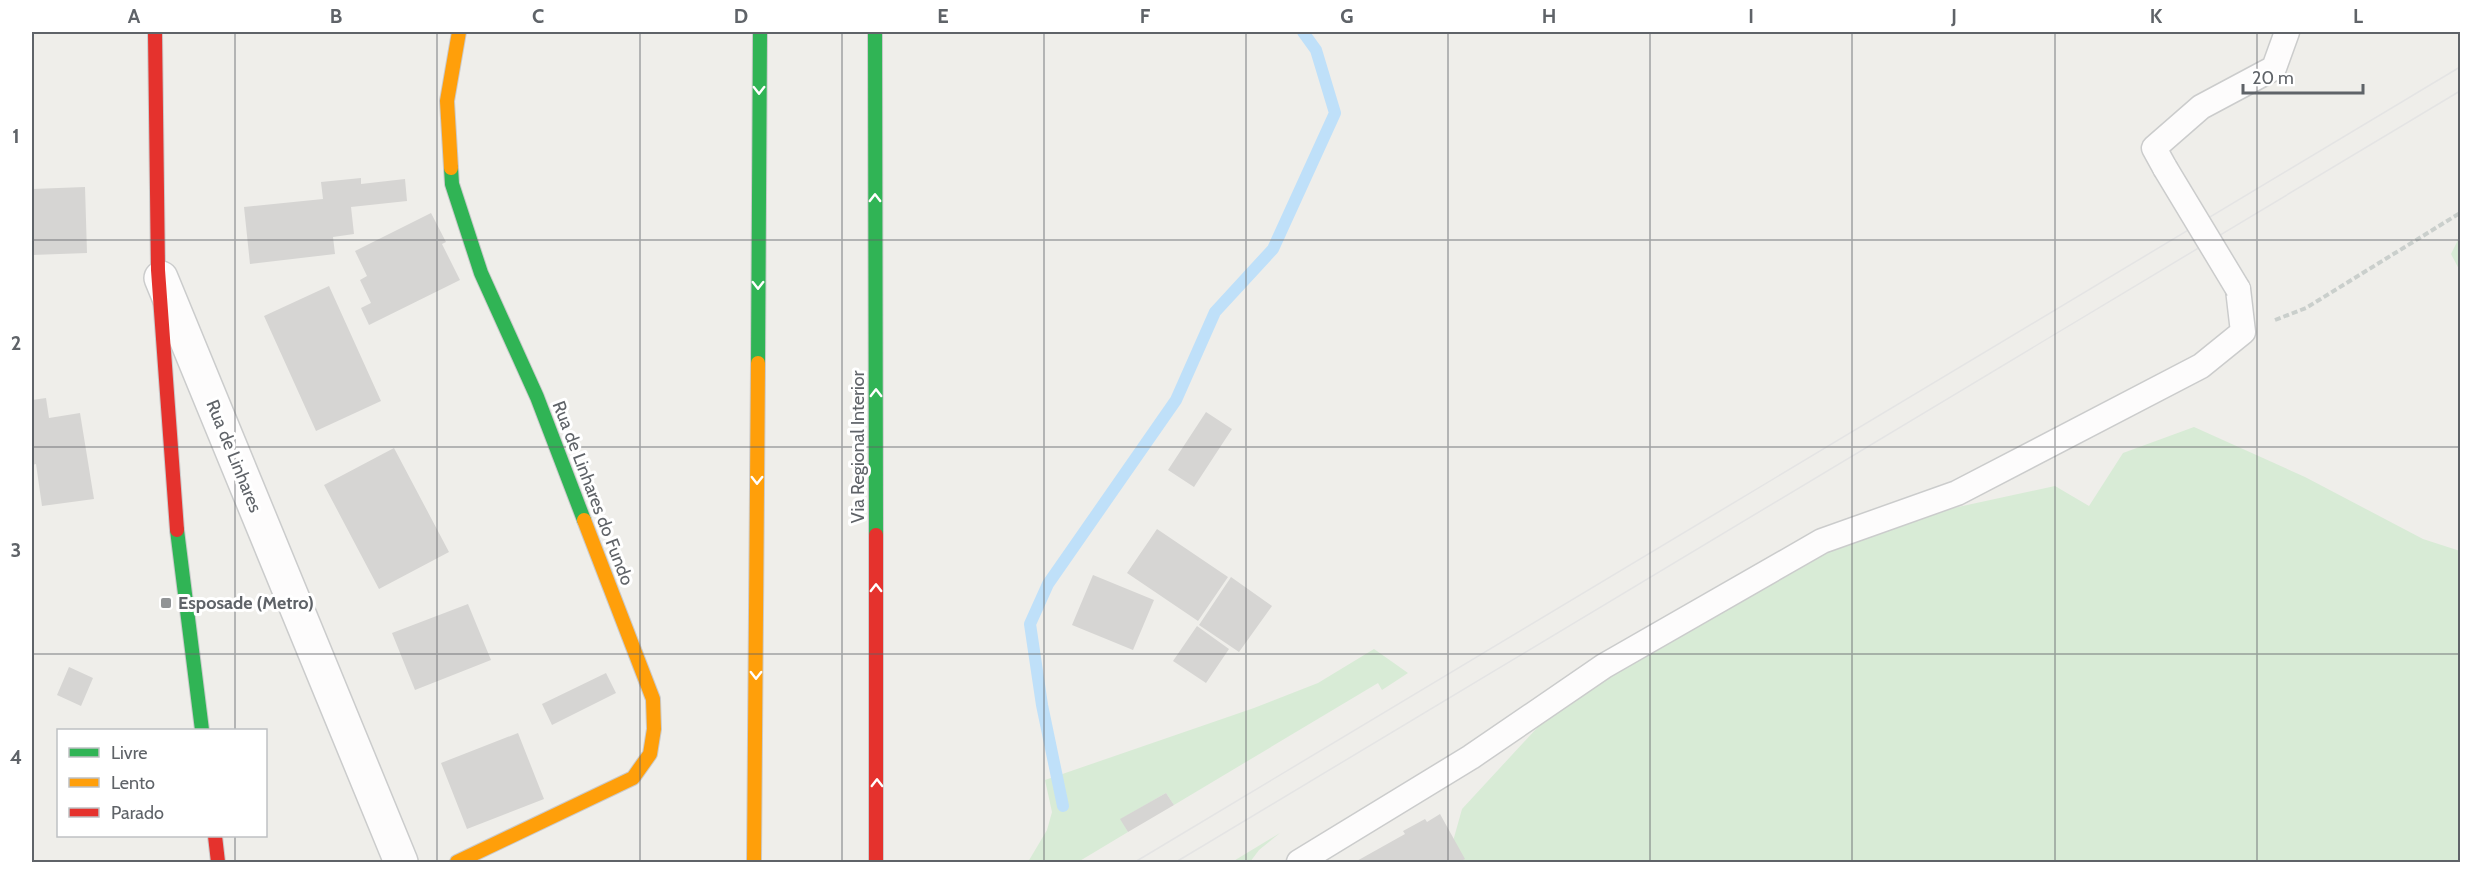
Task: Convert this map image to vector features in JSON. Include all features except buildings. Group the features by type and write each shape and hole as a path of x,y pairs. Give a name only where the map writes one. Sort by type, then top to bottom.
{"main road":[{"name":"Rua de Linhares","path":"155,32 158,270"},
{"name":"Rua de Linhares do Fundo","path":"457,862 633,778 650,754 654,729 653,699 537,397 481,273 452,184 447,101 459,32"},
{"path":"754,862 759,32"},
{"name":"Via Regional Interior","path":"875,32 876,862"},
{"path":"158,270 175,516 202,729"},
{"path":"214,837 218,862"}],"street":[{"name":"Rua de Linhares","path":"158,270 401,862"}],"lane":[{"path":"1299,862 1471,757 1604,666 1822,541 1957,493 2201,366 2243,332 2238,289 2154,148 2201,107 2274,68 2287,32"}],"path":[{"path":"2243,332 2306,308 2460,213"}],"green space":[{"path":"2460,236 2460,271 2451,254"},
{"path":"2194,427 2305,477 2423,539 2460,551 2460,862 1442,862 1450,852 1462,809 1560,703 1738,579 1898,520 2055,486 2089,506 2123,453"},
{"path":"1374,649 1408,673 1382,690 1378,683 1174,805 1166,793 1121,819 1128,832 1078,862 1028,862 1047,830 1052,812 1045,780 1254,708 1318,683"},
{"path":"1280,833 1259,850 1250,862 1232,862"}],"waterway":[{"path":"1063,806 1042,705 1030,624 1048,584 1176,400 1215,312 1273,249 1335,113 1316,50 1303,32"}],"tram line":[{"path":"1135,862 2460,67"},
{"path":"1176,862 2460,91"}],"traffic: fast":[{"path":"758,363 760,32"},
{"path":"875,32 876,535"},
{"path":"451,168 452,184 481,273 537,397 584,520"},
{"path":"177,530 202,729"}],"traffic: slow":[{"path":"451,168 447,101 459,32"},
{"path":"754,862 758,363"},
{"path":"457,862 633,778 650,754 654,729 653,699 584,520"}],"traffic: jam":[{"path":"155,32 158,270 177,530"},
{"path":"876,535 876,862"},
{"path":"215,837 218,862"}],"place":[{"name":"Esposade (Metro)","path":"166,603"}]}
